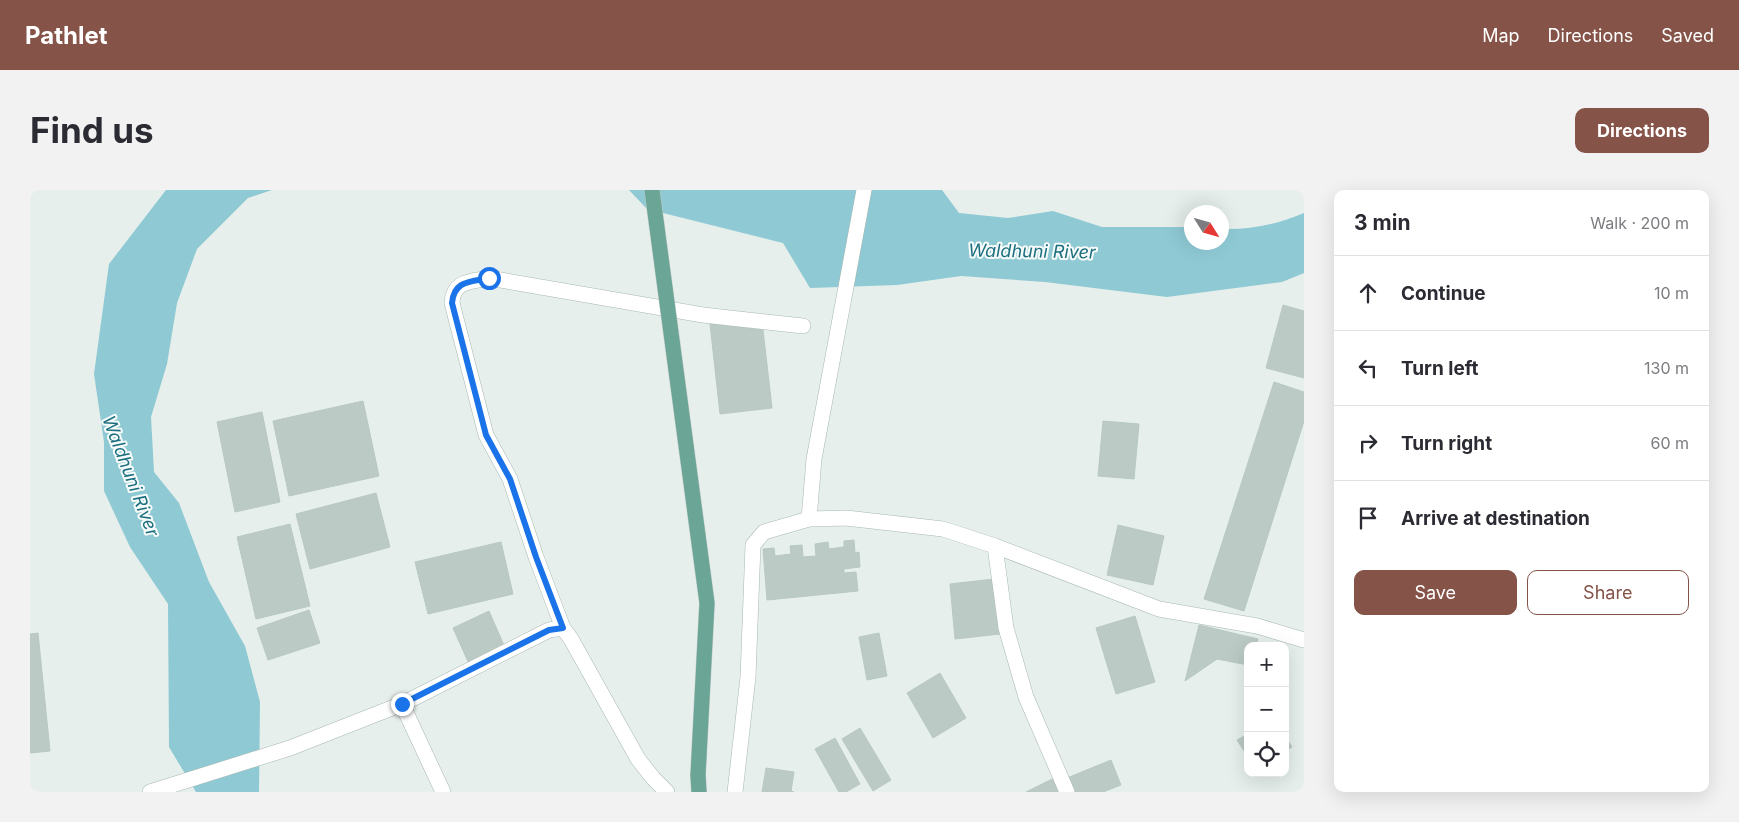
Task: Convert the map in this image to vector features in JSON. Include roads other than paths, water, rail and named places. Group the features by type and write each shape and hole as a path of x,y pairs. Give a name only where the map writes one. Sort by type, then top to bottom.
{"main road":[{"path":"652,190 707,603 698,775 699,792"}],"street":[{"path":"809,519 814,459 864,190"},
{"path":"667,792 638,759 563,628 536,557 510,479 486,435 452,303 453,292 460,284 489,278 703,315 803,326"},
{"path":"735,792 748,677 753,545 764,532 809,519 846,518 943,529 995,546 1159,609 1257,626 1304,640"},
{"path":"995,546 1006,628 1026,697 1067,792"},
{"path":"150,792 290,748 402,704 549,630 563,628"},
{"path":"402,704 443,792"}],"water":[{"name":"Waldhuni River","path":"166,190 272,190 248,198 197,249 177,303 167,364 151,417 154,472 179,503 209,582 245,646 260,702 259,792 196,792 169,747 168,604 130,547 104,491 104,442 94,374 109,264"},
{"name":"Waldhuni River","path":"629,190 942,190 959,213 1008,218 1053,211 1102,227 1184,227 1184,250 1229,250 1229,229 1264,226 1304,213 1304,273 1282,282 1167,297 1045,282 961,276 897,285 810,288 783,243 647,209"}]}
